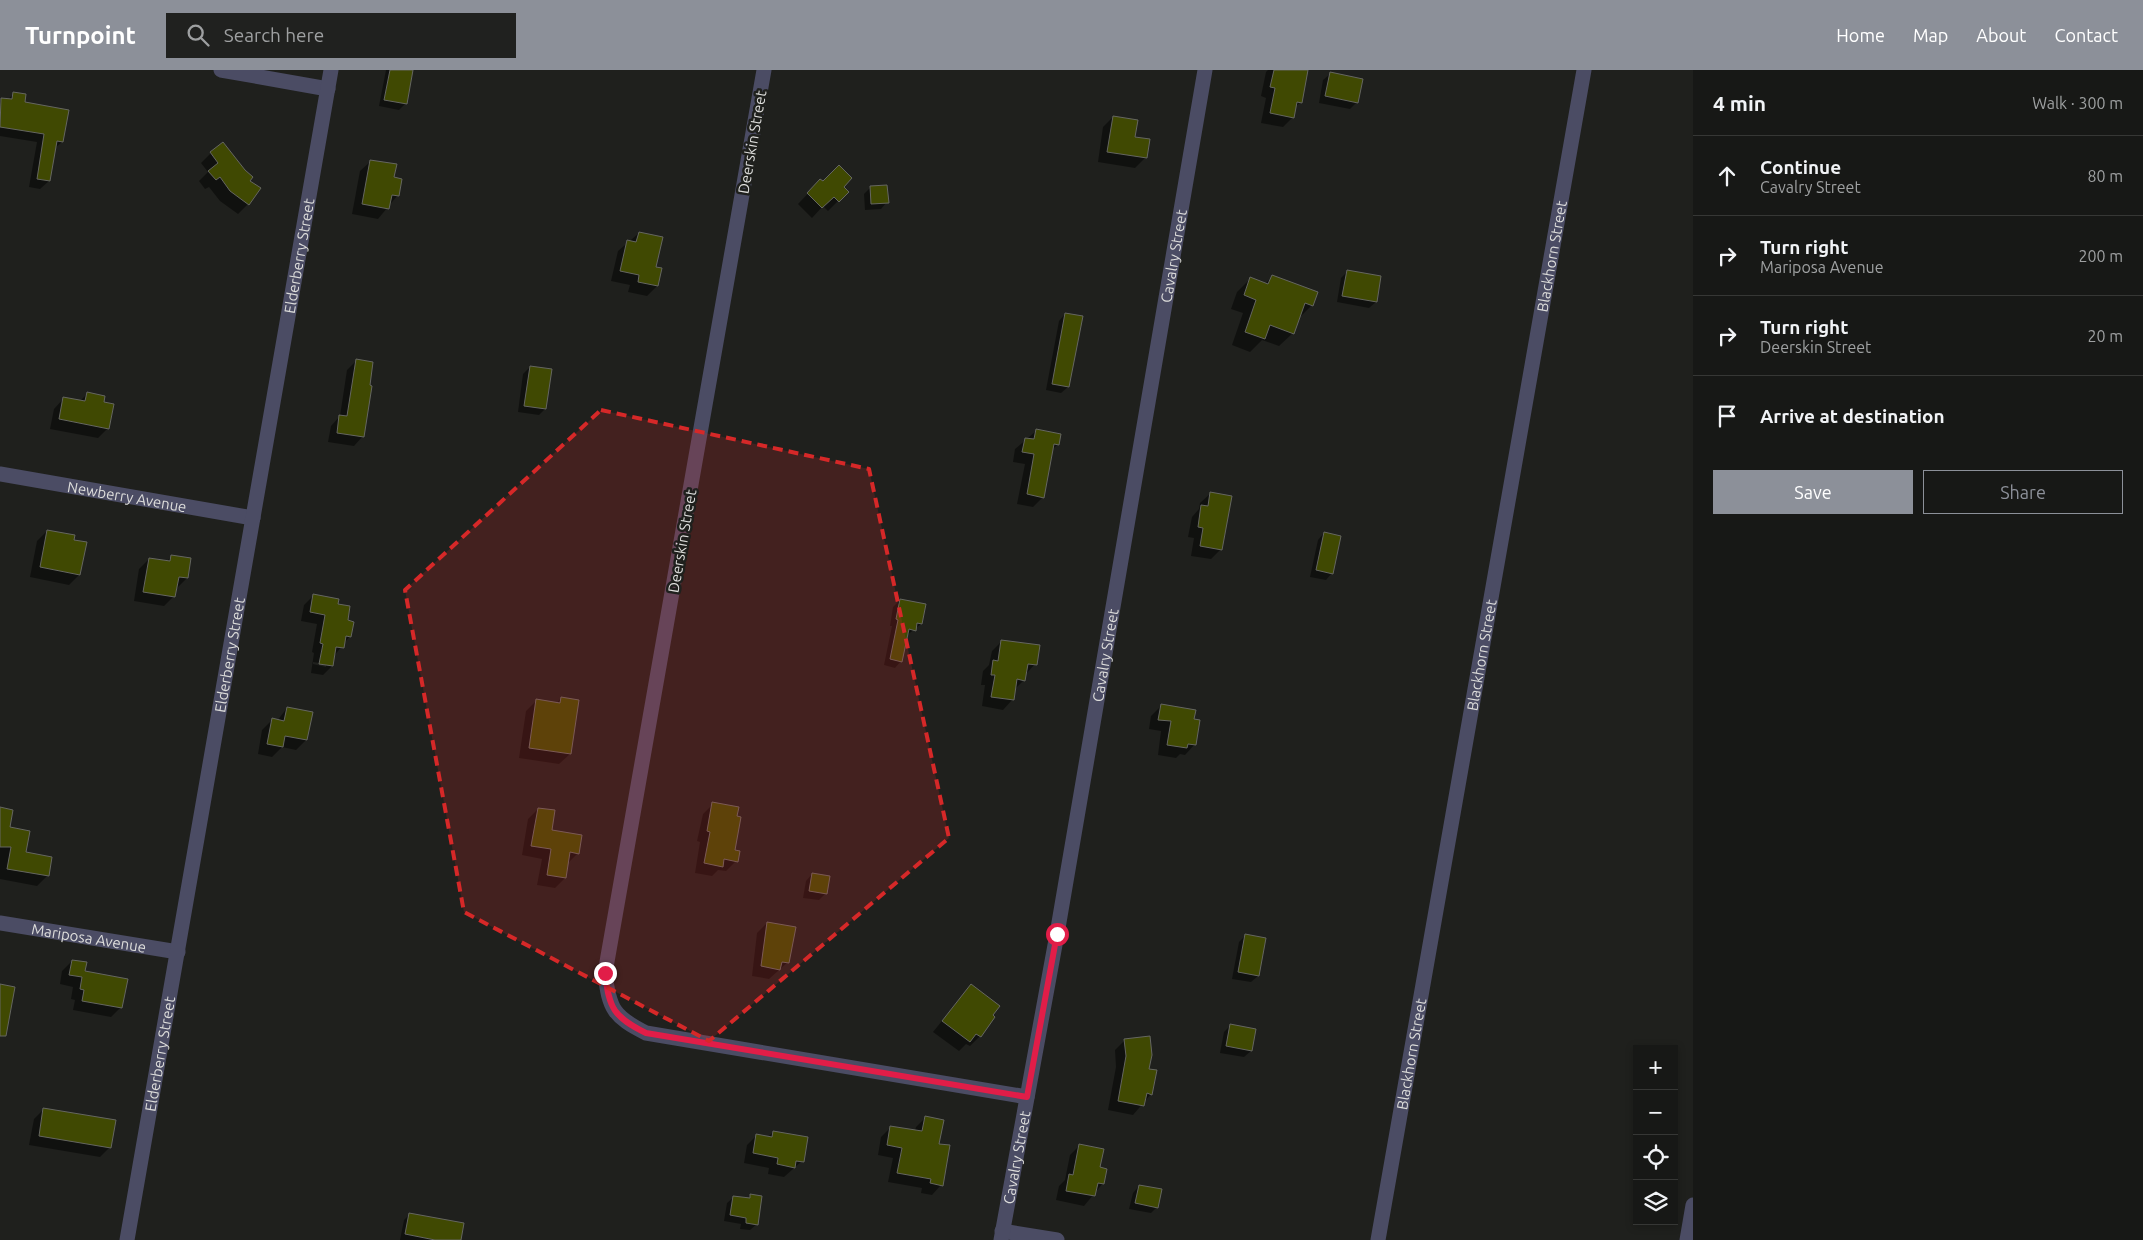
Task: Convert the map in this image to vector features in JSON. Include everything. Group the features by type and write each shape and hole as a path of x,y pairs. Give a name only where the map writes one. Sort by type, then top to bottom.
{"street":[{"path":"221,70 328,89"},
{"name":"Elderberry Street","path":"127,1240 331,70"},
{"name":"Deerskin Street","path":"764,70 605,973 607,996 614,1010 627,1023 646,1033 670,1039 1027,1097"},
{"name":"Cavalry Street","path":"1002,1235 1205,70"},
{"name":"Blackhorn Street","path":"1378,1240 1584,70"},
{"name":"Newberry Avenue","path":"0,474 253,518"},
{"name":"Mariposa Avenue","path":"0,923 178,952"},
{"path":"1687,1240 1693,1205"},
{"path":"1002,1235 1057,1240"}],"highlighted area":[{"path":"601,410 869,469 949,838 709,1041 464,912 405,590"}],"building":[{"path":"390,70 413,70 407,104 384,100"},
{"path":"1274,70 1308,70 1302,103 1297,102 1294,118 1270,113 1275,88 1270,87"},
{"path":"1330,72 1363,79 1358,103 1325,96"},
{"path":"13,92 26,94 25,102 69,110 63,142 57,141 50,181 37,179 44,134 0,127 1,98 12,99"},
{"path":"1113,116 1138,120 1135,137 1150,139 1147,158 1107,152"},
{"path":"223,142 245,170 253,177 250,181 261,188 249,205 230,191 220,177 216,180 208,171 218,163 210,152"},
{"path":"370,160 397,164 394,177 402,179 399,196 392,195 389,209 362,204"},
{"path":"839,165 852,178 844,187 849,192 839,202 834,197 822,208 807,193 820,179 823,181"},
{"path":"887,185 889,203 871,204 870,186"},
{"path":"639,232 663,237 656,267 662,268 658,286 638,282 639,275 620,271 627,240 636,242"},
{"path":"1347,270 1381,276 1377,302 1342,296"},
{"path":"1272,275 1318,292 1313,306 1305,303 1294,334 1270,325 1265,339 1245,332 1256,300 1244,295 1250,277 1268,284"},
{"path":"1065,313 1083,316 1069,387 1052,384"},
{"path":"356,359 373,362 370,385 372,386 364,437 337,433 339,415 347,416"},
{"path":"530,366 552,369 546,409 524,406"},
{"path":"87,392 105,396 104,402 114,404 109,429 59,419 63,397 85,401"},
{"path":"1036,429 1061,434 1059,445 1054,444 1044,498 1027,494 1034,454 1022,452 1025,438 1034,439"},
{"path":"1210,492 1232,496 1222,550 1200,546 1203,528 1198,527 1201,505 1208,506"},
{"path":"47,530 75,535 74,540 87,542 80,575 40,567"},
{"path":"1324,532 1341,536 1333,574 1316,570"},
{"path":"171,555 191,558 188,578 179,577 175,597 143,592 149,558 170,561"},
{"path":"313,594 339,599 338,604 350,606 348,620 354,622 351,637 346,636 344,648 336,647 333,666 319,664 323,644 320,643 325,615 310,612"},
{"path":"900,599 926,604 922,624 917,623 916,631 909,629 902,662 890,659"},
{"path":"1001,640 1040,645 1037,665 1028,664 1025,681 1017,679 1014,700 991,697 995,675 991,675 993,660 998,661"},
{"path":"561,697 579,700 571,754 529,748 536,699 560,703"},
{"path":"1161,704 1196,710 1194,719 1200,720 1196,745 1188,744 1187,748 1167,745 1171,721 1158,720"},
{"path":"287,707 313,712 307,740 285,736 283,747 267,744 272,718 284,721"},
{"path":"712,802 739,807 737,816 741,817 735,850 740,851 738,862 724,859 723,867 704,863 710,832 707,831"},
{"path":"0,807 13,810 10,827 30,831 26,852 52,857 49,876 7,869 11,847 0,847"},
{"path":"538,808 555,810 552,830 582,835 579,854 570,852 566,878 547,875 551,849 531,846"},
{"path":"812,873 830,876 827,894 809,891"},
{"path":"767,922 796,927 789,963 782,962 780,970 761,966"},
{"path":"1245,934 1266,938 1259,976 1238,972"},
{"path":"72,960 87,962 85,971 128,979 122,1008 82,1001 84,990 80,989 82,977 69,975"},
{"path":"0,984 15,987 6,1036 0,1036"},
{"path":"971,984 1000,1006 981,1037 976,1034 970,1042 942,1021"},
{"path":"1230,1024 1256,1029 1252,1051 1226,1046"},
{"path":"1150,1036 1152,1055 1149,1069 1157,1070 1152,1095 1147,1093 1144,1106 1118,1101 1126,1056 1124,1039"},
{"path":"43,1108 116,1120 111,1148 39,1136"},
{"path":"925,1116 944,1120 939,1144 950,1145 943,1186 930,1183 931,1179 897,1173 902,1148 887,1145 890,1126 922,1131"},
{"path":"773,1131 808,1137 804,1162 796,1161 795,1168 777,1164 778,1158 753,1153 756,1134 772,1137"},
{"path":"1079,1144 1104,1149 1100,1167 1107,1169 1104,1184 1098,1183 1095,1196 1066,1191 1069,1174 1073,1175"},
{"path":"1139,1185 1162,1189 1158,1208 1135,1203"},
{"path":"750,1194 762,1196 758,1225 746,1223 746,1218 730,1215 733,1196 750,1198"},
{"path":"409,1213 464,1223 461,1240 435,1240 405,1234"}],"route":[{"path":"605,973 607,996 614,1010 627,1023 646,1033 670,1039 1027,1097 1057,934"}]}
